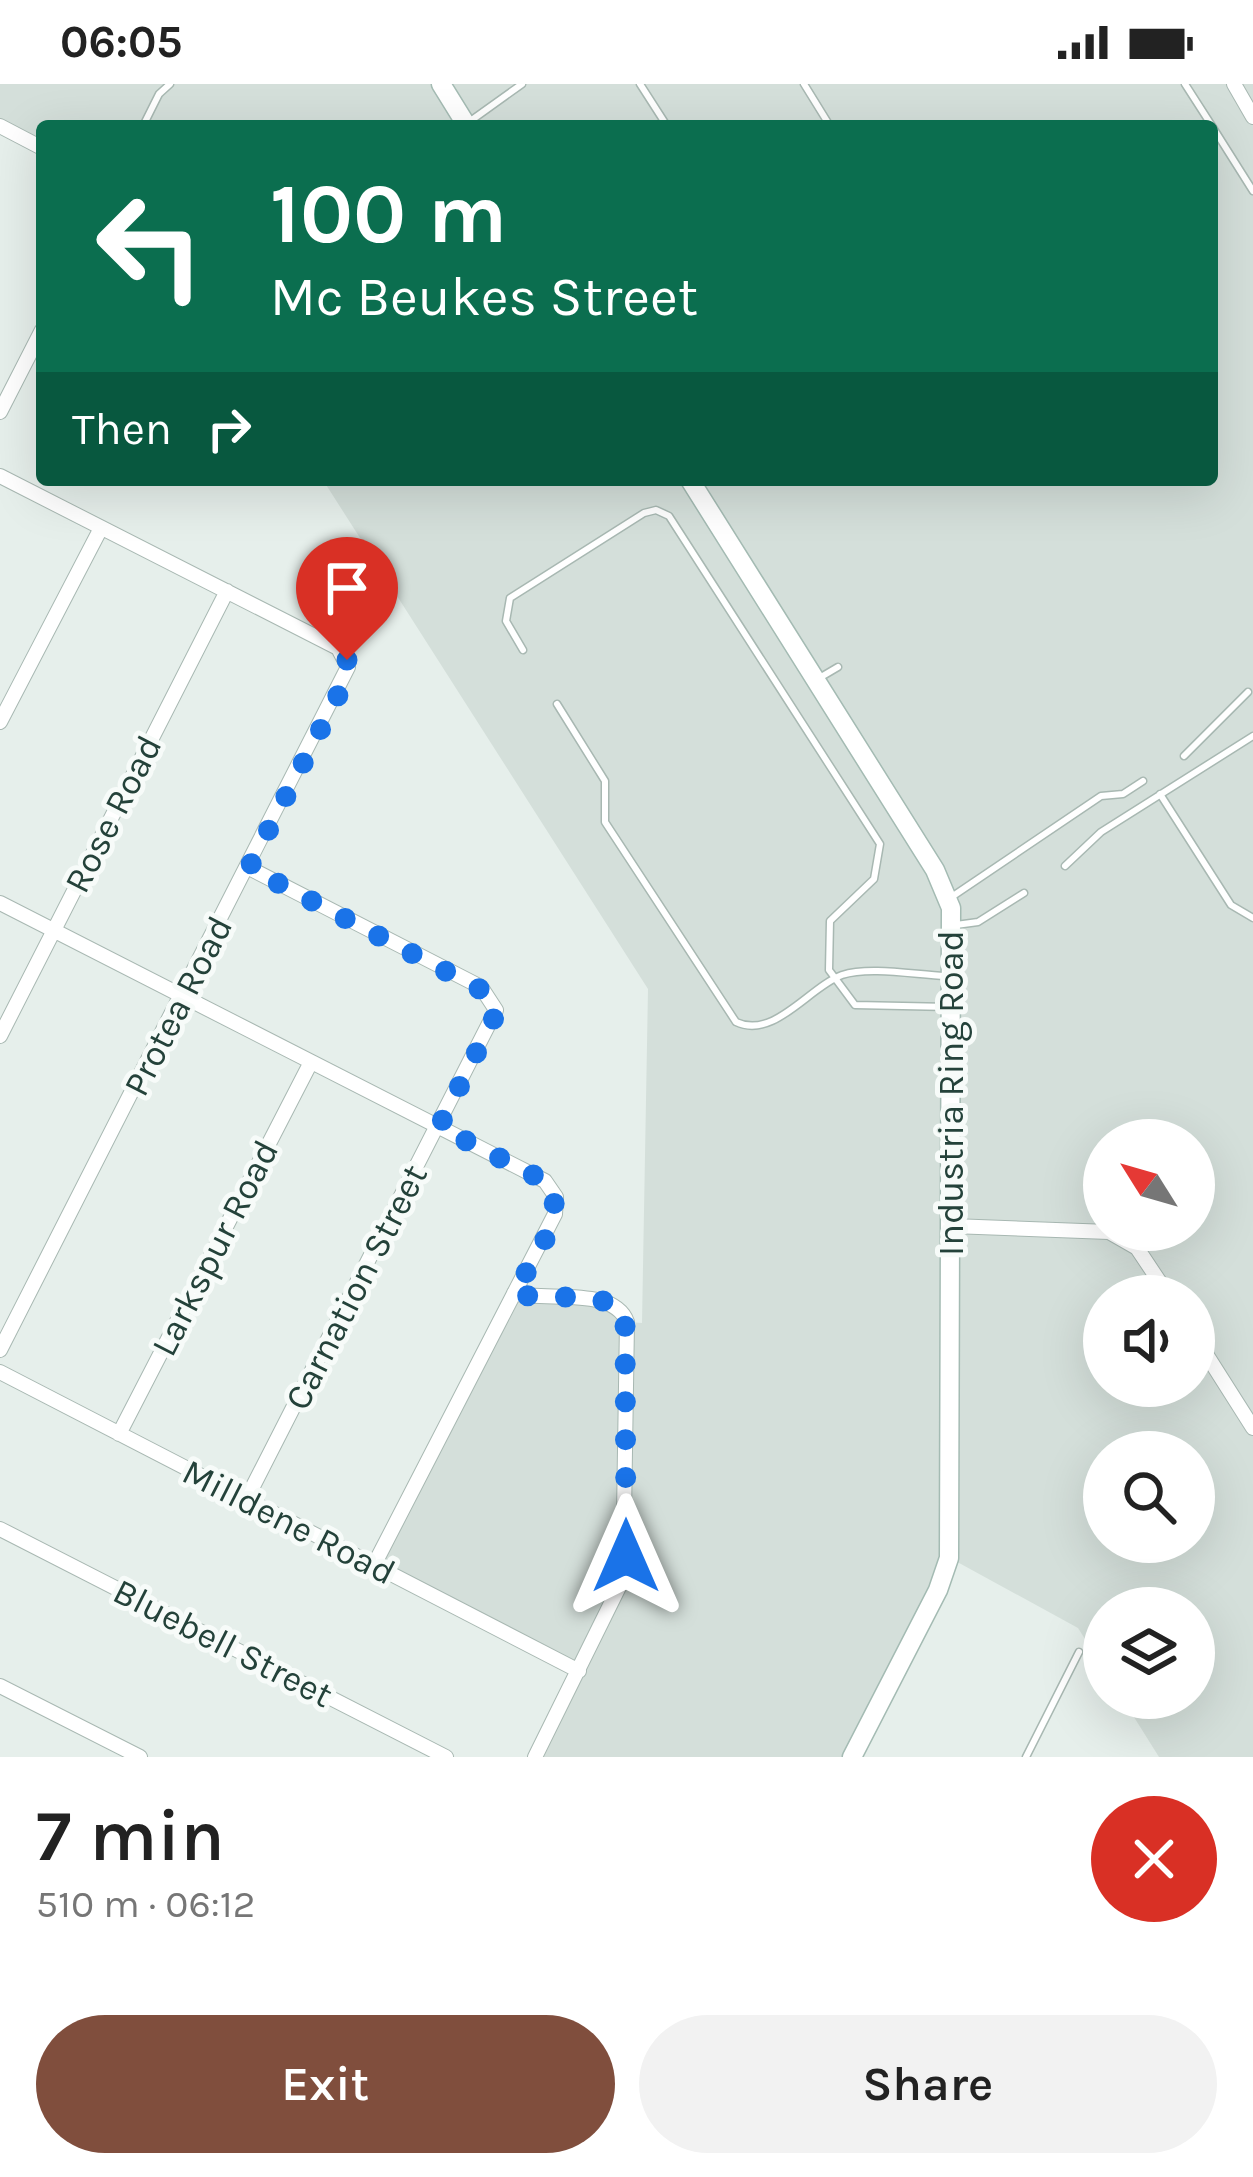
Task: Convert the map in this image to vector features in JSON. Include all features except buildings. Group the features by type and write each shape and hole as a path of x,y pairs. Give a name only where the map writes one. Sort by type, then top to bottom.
{"street":[{"path":"441,84 464,120"},
{"path":"1234,84 1253,117"},
{"path":"0,126 36,145"},
{"path":"0,412 36,342"},
{"path":"0,476 227,591"},
{"name":"Industria Ring Road","path":"694,486 950,898 952,1226 946,1572 852,1757"},
{"path":"0,722 101,528"},
{"name":"Protea Road","path":"0,1351 346,680 347,660 338,648 227,591"},
{"name":"Rose Road","path":"0,1036 227,591"},
{"name":"Carnation Street","path":"247,1499 494,1018 491,995 249,868"},
{"path":"0,903 545,1181 556,1197 555,1214 374,1565"},
{"name":"Larkspur Road","path":"119,1434 310,1062"},
{"path":"952,1226 1109,1232 1143,1255 1156,1275"},
{"path":"514,1293 536,1299 612,1302 626,1322 623,1579 535,1757"},
{"path":"1215,1368 1253,1428"},
{"name":"Milldene Road","path":"0,1372 579,1671"},
{"name":"Bluebell Street","path":"0,1529 446,1757"},
{"path":"0,1686 140,1757"}],"lane":[{"path":"146,120 159,94 170,84"},
{"path":"474,120 522,84"},
{"path":"640,84 663,120"},
{"path":"804,84 826,120"},
{"path":"1185,84 1208,120"},
{"path":"1218,135 1253,190"},
{"path":"523,650 505,616 516,593 644,514 656,510 672,520 880,844 874,879 830,921 830,970 835,980 855,1005 953,1007"},
{"path":"816,680 838,667"},
{"path":"1184,756 1248,692"},
{"path":"557,704 605,781 604,822 736,1022 750,1028 766,1024 849,974 953,976"},
{"path":"1065,866 1101,832 1253,736"},
{"path":"950,898 1102,796 1123,794 1143,781"},
{"path":"1160,794 1231,905 1253,918"},
{"path":"953,925 978,922 1024,893"},
{"path":"1026,1757 1078,1652"}],"shaded area":[{"path":"0,84 1253,84 1253,1757 1159,1757 1135,1719 1215,1719 1215,1587 1083,1587 1083,1636 1078,1628 950,1558 853,1757 536,1757 579,1672 373,1566 514,1292 606,1299 628,1322 642,1323 648,989 327,486 1218,486 1218,120 36,120 36,144 0,126"}],"route":[{"path":"347,660 346,680 249,868 491,995 494,1018 439,1127 545,1181 554,1192 555,1214 514,1293 536,1299 606,1300 625,1315 626,1556"}]}
